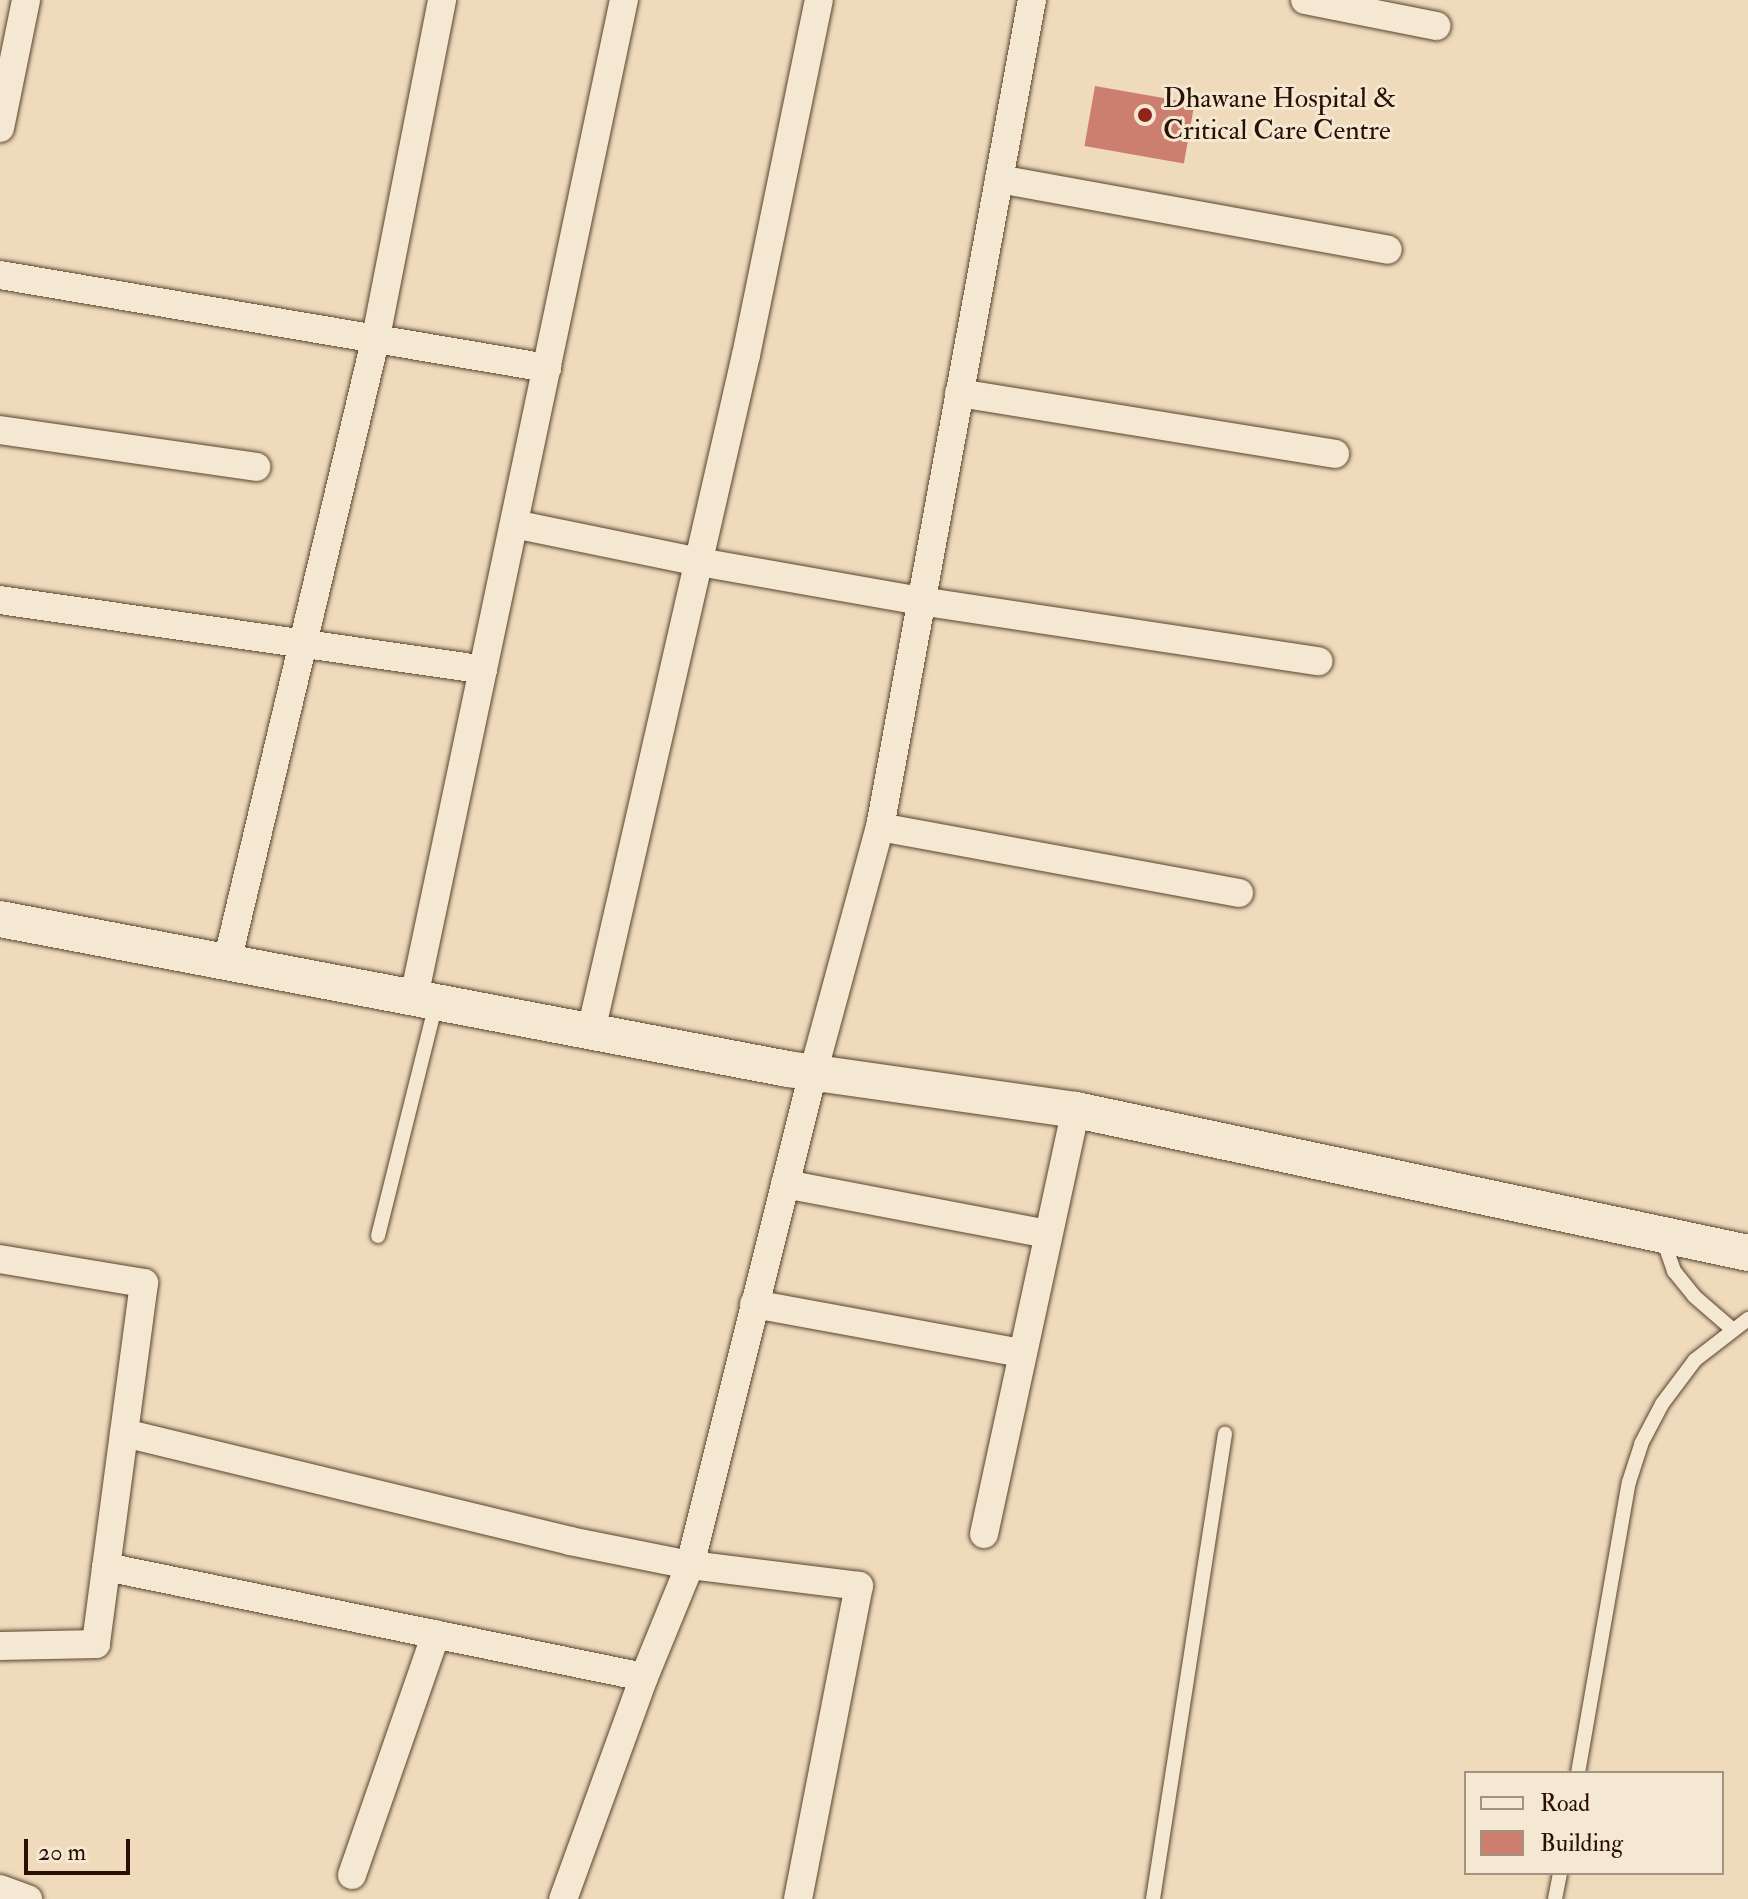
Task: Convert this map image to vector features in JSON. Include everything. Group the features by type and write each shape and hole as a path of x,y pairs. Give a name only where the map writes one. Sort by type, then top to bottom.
{"street":[{"path":"0,128 26,0"},
{"path":"425,1000 483,670 624,0"},
{"path":"591,1031 699,562 819,0"},
{"path":"563,1899 644,1677 690,1565 813,1073 880,827 1032,0"},
{"path":"1305,0 1436,26"},
{"path":"227,962 376,337 437,1"},
{"path":"999,179 1388,250"},
{"path":"0,275 547,368"},
{"path":"959,393 1335,454"},
{"path":"0,430 256,467"},
{"path":"514,524 699,562 920,601 1319,661"},
{"path":"0,600 303,641 483,670"},
{"path":"880,827 1239,893"},
{"path":"0,919 813,1073 1076,1110 1748,1253"},
{"path":"984,1534 1020,1353 1076,1110"},
{"path":"785,1184 1048,1234"},
{"path":"0,1259 144,1283 96,1644 0,1646"},
{"path":"754,1304 1020,1353"},
{"path":"124,1433 570,1541 690,1565 859,1586 798,1899"},
{"path":"106,1567 644,1677"},
{"path":"352,1875 436,1634"},
{"path":"0,1889 28,1899"}],"lane":[{"path":"378,1236 425,1000"},
{"path":"1662,1235 1674,1271 1694,1296 1732,1329"},
{"path":"1578,1771 1629,1482 1641,1444 1662,1404 1695,1360 1748,1319"},
{"path":"1153,1899 1225,1434"},
{"path":"1555,1899 1560,1875"}],"building":[{"path":"1095,86 1194,104 1184,164 1084,146"}],"place":[{"name":"Dhawane Hospital & Critical Care Centre","path":"1145,115"}]}
